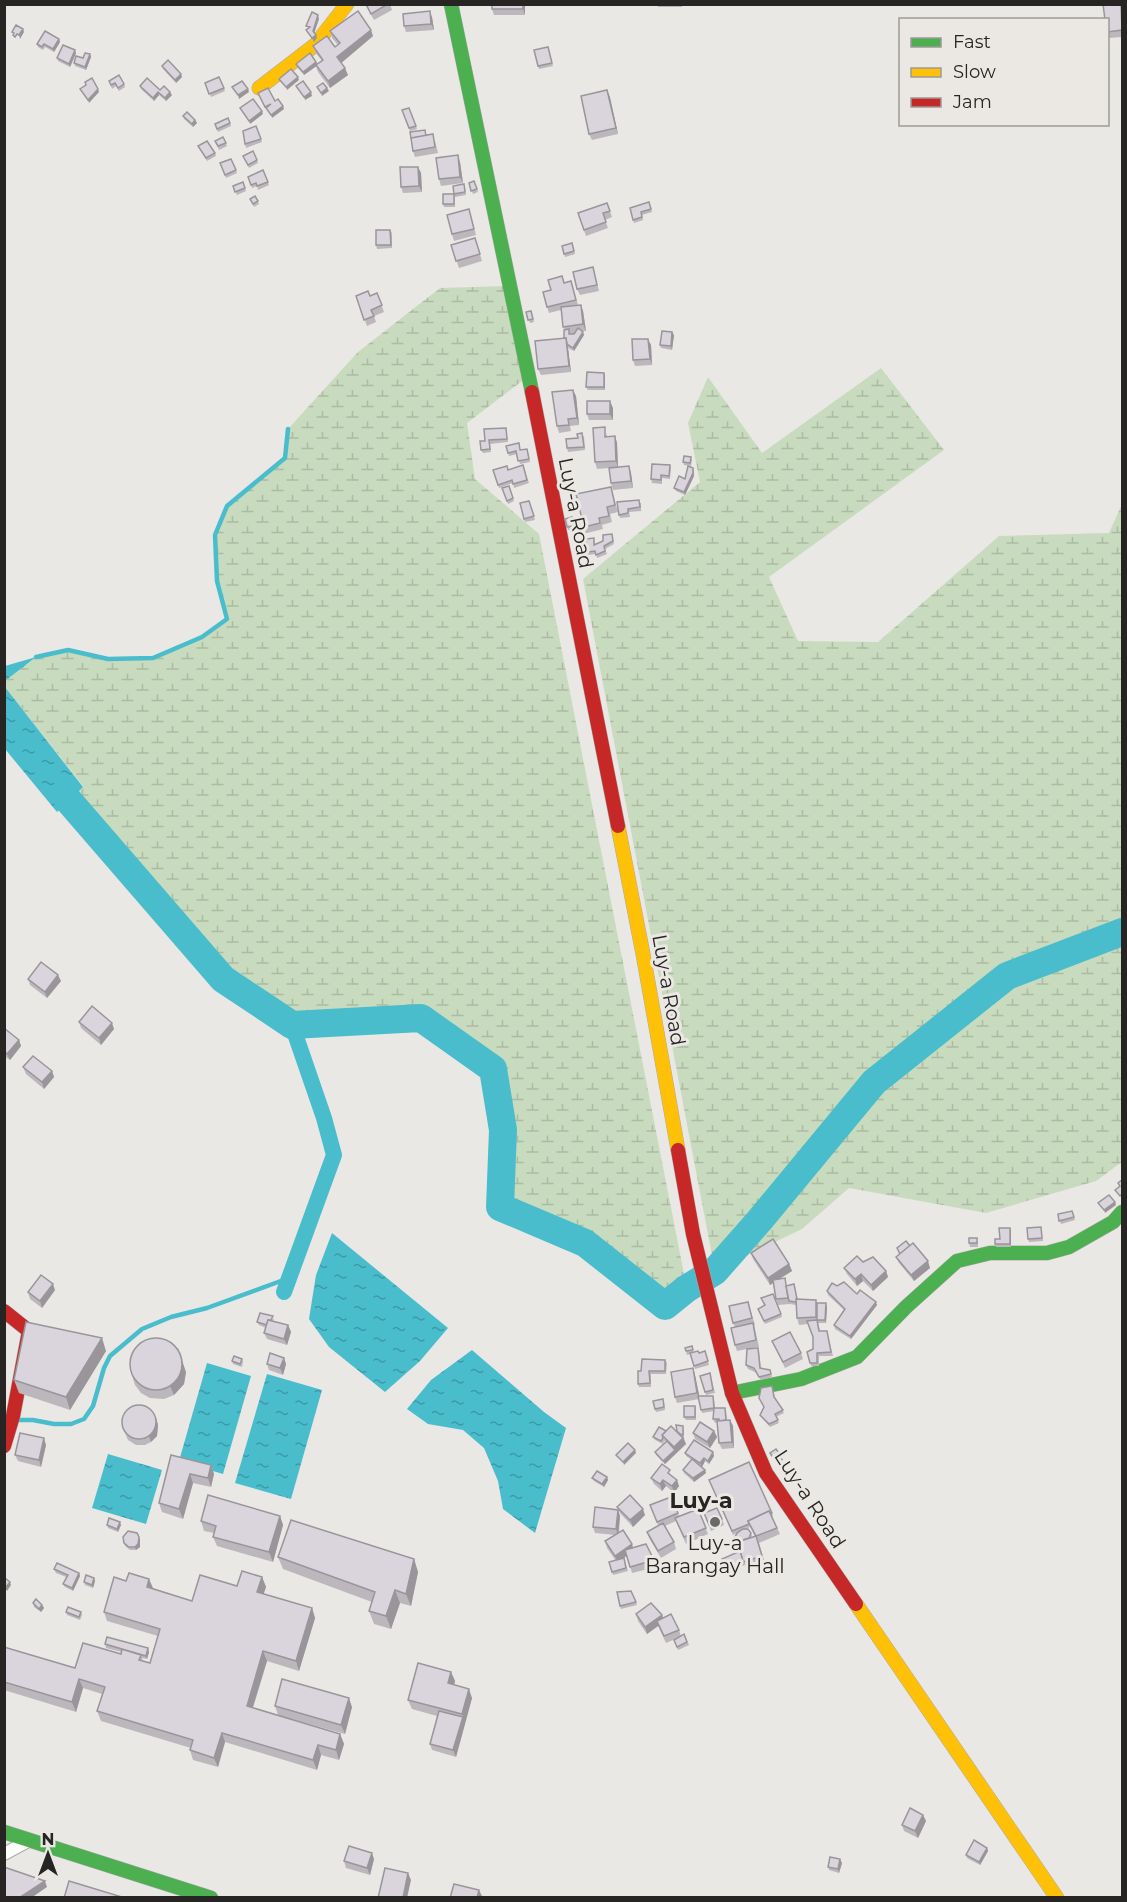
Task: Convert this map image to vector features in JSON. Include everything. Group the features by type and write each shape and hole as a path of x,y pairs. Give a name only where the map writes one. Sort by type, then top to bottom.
{"main road":[{"path":"259,88 315,45 347,4"},
{"name":"Luy-a Road","path":"452,4 530,381 639,931 693,1234 732,1393 766,1473 1057,1898"},
{"path":"732,1393 801,1379 857,1357 906,1306 957,1261 990,1253 1047,1253 1089,1237 1113,1222 1122,1212"},
{"path":"4,1311 29,1331 6,1441"},
{"path":"4,1832 211,1898"}],"street":[{"path":"4,1854 30,1840"}],"green space":[{"path":"507,286 526,378 467,423 475,479 539,534 685,1279 686,1289 665,1306 585,1243 500,1207 503,1130 493,1070 421,1018 292,1025 223,979 69,801 83,786 5,687 5,681 36,657 68,650 108,659 153,658 202,637 227,619 217,581 215,535 227,506 285,458 288,429 358,352 440,288"},
{"path":"881,368 944,450 769,577 798,641 878,642 999,536 1109,533 1122,504 1122,1162 1096,1181 986,1213 849,1188 802,1229 715,1271 583,579 700,482 688,423 708,377 762,453"}],"water":[{"path":"36,657 5,681 5,666"},
{"path":"5,687 83,787 57,812 5,749"},
{"path":"332,1233 448,1328 420,1361 385,1392 329,1347 309,1319 316,1275"},
{"path":"472,1350 566,1428 535,1533 503,1509 498,1481 484,1448 463,1430 428,1424 407,1409 431,1380"},
{"path":"207,1363 251,1376 223,1474 179,1461"},
{"path":"267,1374 322,1390 291,1499 235,1483"},
{"path":"108,1454 162,1470 146,1524 92,1508"}],"building":[{"path":"366,4 388,4 371,14"},
{"path":"492,4 523,4 523,9 492,9"},
{"path":"1103,4 1121,4 1122,30 1109,32 1109,18 1105,18"},
{"path":"358,11 371,30 337,57 345,68 328,81 316,65 323,60 313,46 327,36 335,47 340,43 330,31"},
{"path":"430,11 431,24 404,26 403,14"},
{"path":"312,12 318,15 313,31 316,35 312,38 306,30 310,27 306,26"},
{"path":"16,25 23,29 15,37 12,32"},
{"path":"45,31 59,39 53,49 44,44 42,47 37,44"},
{"path":"63,45 75,50 69,64 57,58"},
{"path":"548,47 552,63 538,66 534,50"},
{"path":"85,53 90,54 85,67 74,63 76,56 83,58"},
{"path":"310,53 316,62 303,72 296,64"},
{"path":"168,60 181,74 175,80 162,66"},
{"path":"291,69 298,77 286,87 279,79"},
{"path":"119,75 124,84 118,88 115,83 111,85 109,81"},
{"path":"219,77 224,88 209,94 205,83"},
{"path":"92,78 98,89 88,100 80,89"},
{"path":"147,78 160,90 164,86 170,92 165,98 158,92 153,98 140,86"},
{"path":"242,81 248,89 238,95 232,87"},
{"path":"303,81 311,92 304,97 296,86"},
{"path":"323,83 327,88 321,93 317,87"},
{"path":"268,88 275,101 278,99 283,106 271,115 266,108 271,104 265,107 258,93"},
{"path":"607,90 616,128 589,134 581,96"},
{"path":"253,99 262,111 249,121 240,108"},
{"path":"409,108 416,126 409,128 402,110"},
{"path":"187,112 195,120 192,124 183,116"},
{"path":"228,118 230,123 217,129 215,124"},
{"path":"256,126 261,139 245,144 243,131"},
{"path":"425,130 426,136 411,138 410,132"},
{"path":"433,134 435,147 413,151 411,138"},
{"path":"223,137 226,143 218,146 215,141"},
{"path":"207,141 215,153 206,158 198,146"},
{"path":"253,151 257,160 248,165 243,156"},
{"path":"458,155 460,177 439,179 436,158"},
{"path":"231,159 236,170 225,175 220,163"},
{"path":"400,167 418,167 419,186 401,187"},
{"path":"263,170 268,182 257,186 256,183 251,185 248,177"},
{"path":"474,181 477,189 471,191 469,183"},
{"path":"243,182 245,188 235,192 233,186"},
{"path":"464,184 465,192 454,194 453,186"},
{"path":"443,194 454,194 454,204 443,204"},
{"path":"255,196 258,201 253,204 250,199"},
{"path":"649,202 651,209 641,212 642,217 633,220 630,208"},
{"path":"607,203 610,211 603,213 606,222 584,230 578,213"},
{"path":"469,209 474,229 452,234 447,215"},
{"path":"376,230 390,230 391,245 376,245"},
{"path":"475,238 480,254 456,261 451,245"},
{"path":"572,243 574,251 564,254 562,246"},
{"path":"593,267 597,285 577,289 573,272"},
{"path":"562,276 564,283 571,281 576,300 547,307 543,292 551,290 548,280"},
{"path":"368,291 370,296 377,293 382,305 371,310 374,316 364,320 356,296"},
{"path":"581,305 583,324 563,327 561,307"},
{"path":"531,311 533,319 528,320 526,312"},
{"path":"578,328 583,332 573,348 567,344 566,338 564,339 564,330 569,329 569,334 574,334"},
{"path":"662,331 672,332 671,346 660,345"},
{"path":"566,338 569,366 538,369 535,341"},
{"path":"632,339 648,339 650,359 633,360"},
{"path":"587,372 604,373 604,387 586,387"},
{"path":"573,390 577,418 568,419 569,425 557,426 552,392"},
{"path":"587,401 610,401 610,414 587,414"},
{"path":"605,427 605,437 615,436 616,461 595,462 593,428"},
{"path":"506,428 507,439 489,440 490,449 481,450 480,441 485,441 484,429"},
{"path":"582,433 584,447 567,448 566,439 578,438 577,434"},
{"path":"519,443 520,450 527,449 529,459 518,461 516,451 508,453 506,446"},
{"path":"684,456 691,457 690,463 683,462"},
{"path":"652,464 670,465 669,476 661,475 661,480 651,479"},
{"path":"523,465 527,480 513,484 512,480 498,485 493,470 507,466 508,470"},
{"path":"629,466 631,481 611,483 609,468"},
{"path":"688,466 693,468 693,473 684,492 674,488 679,476 685,479"},
{"path":"509,486 513,498 507,501 502,488"},
{"path":"611,487 615,505 607,507 609,516 599,518 600,523 576,529 574,520 582,519 576,494"},
{"path":"639,500 640,507 628,509 628,513 619,515 617,502"},
{"path":"529,501 534,516 524,519 520,503"},
{"path":"572,517 574,526 567,527 565,519"},
{"path":"612,534 613,541 604,546 605,551 596,555 595,551 587,552 586,539 594,538 594,545 603,541 603,535"},
{"path":"41,962 58,975 45,992 28,979"},
{"path":"92,1006 112,1023 99,1038 79,1022"},
{"path":"4,1028 19,1040 7,1054 4,1051"},
{"path":"33,1056 52,1071 42,1082 23,1067"},
{"path":"1122,1180 1120,1196 1115,1190 1120,1186 1118,1183"},
{"path":"1109,1195 1115,1202 1104,1210 1098,1203"},
{"path":"1072,1211 1074,1217 1059,1221 1058,1214"},
{"path":"1041,1227 1042,1238 1028,1239 1027,1228"},
{"path":"999,1228 1010,1228 1010,1244 995,1244 995,1239 1000,1239"},
{"path":"969,1238 977,1238 977,1243 969,1243"},
{"path":"773,1239 789,1264 768,1278 751,1253"},
{"path":"906,1241 910,1246 900,1254 897,1248"},
{"path":"913,1243 928,1261 911,1275 896,1257"},
{"path":"857,1256 863,1262 873,1257 886,1271 871,1285 861,1274 855,1279 844,1268"},
{"path":"41,1275 53,1284 40,1301 28,1292"},
{"path":"785,1278 788,1298 776,1299 773,1280"},
{"path":"844,1282 857,1294 860,1290 876,1302 850,1336 834,1325 845,1309 827,1291 832,1283 837,1286"},
{"path":"794,1284 796,1302 789,1301 786,1286"},
{"path":"773,1294 781,1314 764,1321 758,1309 765,1305 761,1298"},
{"path":"796,1299 816,1300 816,1317 797,1318"},
{"path":"748,1302 752,1318 733,1323 729,1306"},
{"path":"817,1303 826,1303 825,1320 817,1320"},
{"path":"260,1313 273,1316 271,1320 268,1320 267,1325 257,1322"},
{"path":"268,1320 288,1325 284,1339 264,1333"},
{"path":"817,1320 819,1331 827,1331 831,1352 817,1353 817,1363 810,1363 807,1352 813,1349 813,1337 807,1321"},
{"path":"26,1322 102,1338 66,1397 14,1380"},
{"path":"753,1323 756,1340 735,1345 731,1328"},
{"path":"790,1332 801,1353 783,1362 772,1341"},
{"path":"151,1338 161,1338 171,1342 178,1349 182,1364 178,1379 171,1386 161,1390 151,1390 141,1386 134,1379 130,1369 130,1359 134,1349 141,1342"},
{"path":"692,1346 693,1350 686,1351 685,1348"},
{"path":"758,1348 760,1368 770,1370 771,1374 759,1377 754,1368 746,1365 747,1349"},
{"path":"698,1351 699,1353 705,1351 708,1361 694,1366 690,1353"},
{"path":"270,1353 284,1358 280,1368 267,1364"},
{"path":"234,1356 242,1359 240,1364 232,1361"},
{"path":"642,1359 665,1360 665,1371 649,1371 650,1383 638,1384 638,1371 641,1371"},
{"path":"693,1368 697,1393 675,1397 671,1372"},
{"path":"710,1373 713,1390 705,1392 700,1376"},
{"path":"772,1386 774,1397 783,1410 775,1414 778,1420 769,1424 760,1415 764,1407 759,1398 761,1388"},
{"path":"698,1396 713,1396 714,1408 701,1410"},
{"path":"663,1399 664,1407 655,1409 653,1401"},
{"path":"139,1405 151,1410 156,1422 151,1434 139,1439 127,1434 122,1422 127,1410"},
{"path":"684,1406 695,1406 695,1417 684,1417"},
{"path":"714,1408 725,1408 726,1420 713,1419"},
{"path":"730,1420 732,1442 719,1443 717,1421"},
{"path":"700,1422 714,1431 707,1442 693,1433"},
{"path":"676,1425 683,1426 683,1435 677,1431"},
{"path":"671,1426 683,1438 674,1447 662,1435"},
{"path":"659,1427 666,1431 661,1441 653,1437"},
{"path":"20,1433 44,1438 39,1460 15,1455"},
{"path":"694,1440 713,1452 708,1461 704,1458 700,1463 685,1453"},
{"path":"667,1441 675,1450 663,1461 655,1452"},
{"path":"628,1443 635,1450 623,1462 616,1455"},
{"path":"776,1449 781,1456 775,1461 770,1453"},
{"path":"171,1455 211,1465 208,1478 190,1474 179,1509 159,1503"},
{"path":"692,1459 705,1470 693,1478 683,1470"},
{"path":"749,1462 772,1513 769,1511 748,1521 749,1524 732,1531 709,1480"},
{"path":"662,1464 677,1480 672,1486 663,1480 660,1484 651,1478"},
{"path":"597,1471 607,1477 602,1484 592,1478"},
{"path":"208,1495 280,1516 269,1552 213,1537 216,1526 201,1521"},
{"path":"630,1495 643,1509 630,1520 617,1507"},
{"path":"671,1497 678,1513 657,1522 650,1505"},
{"path":"595,1507 618,1510 616,1529 593,1527"},
{"path":"717,1508 722,1519 709,1525 704,1513"},
{"path":"698,1509 706,1528 684,1537 675,1518"},
{"path":"769,1511 777,1528 756,1536 748,1521"},
{"path":"109,1518 120,1522 117,1529 107,1525"},
{"path":"291,1520 414,1559 406,1594 395,1590 386,1616 369,1611 375,1592 278,1557"},
{"path":"663,1523 674,1542 658,1551 647,1532"},
{"path":"748,1529 751,1533 749,1538 737,1541 735,1537 737,1533"},
{"path":"623,1530 632,1544 615,1556 605,1541"},
{"path":"128,1531 137,1533 139,1537 135,1547 129,1547 124,1543 123,1537"},
{"path":"756,1536 762,1556 743,1562 738,1542"},
{"path":"646,1544 654,1560 630,1567 625,1550"},
{"path":"740,1551 743,1561 728,1568 722,1559"},
{"path":"624,1558 626,1568 612,1572 609,1562"},
{"path":"57,1563 79,1573 72,1588 63,1584 68,1575 54,1569"},
{"path":"242,1571 262,1577 257,1592 312,1608 296,1661 263,1651 247,1706 340,1734 336,1750 318,1745 313,1760 222,1733 214,1758 190,1750 193,1740 97,1711 105,1687 79,1679 72,1702 4,1682 4,1647 75,1668 83,1643 121,1654 122,1649 141,1655 139,1660 150,1663 160,1629 104,1612 114,1577 126,1581 129,1573 149,1579 147,1587 192,1601 200,1575 237,1586"},
{"path":"86,1575 94,1578 92,1585 84,1582"},
{"path":"5,1578 10,1582 5,1588 4,1587"},
{"path":"631,1591 636,1602 620,1606 617,1592"},
{"path":"36,1599 42,1605 39,1609 33,1603"},
{"path":"651,1603 662,1615 645,1627 636,1614"},
{"path":"68,1607 81,1612 79,1617 66,1612"},
{"path":"671,1614 679,1630 664,1636 657,1621"},
{"path":"684,1634 687,1642 677,1647 674,1640"},
{"path":"107,1637 148,1648 146,1656 105,1644"},
{"path":"418,1663 451,1672 448,1683 469,1689 462,1714 408,1700"},
{"path":"282,1679 349,1698 341,1725 275,1706"},
{"path":"439,1711 463,1717 453,1750 430,1744"},
{"path":"910,1808 923,1815 915,1831 902,1825"},
{"path":"974,1840 987,1848 979,1862 966,1855"},
{"path":"349,1846 372,1853 367,1868 344,1861"},
{"path":"830,1857 840,1859 838,1869 828,1867"},
{"path":"4,1867 45,1881 19,1898 4,1898"},
{"path":"385,1868 408,1873 403,1898 378,1898"},
{"path":"69,1881 122,1897 122,1898 64,1898"},
{"path":"454,1884 479,1890 477,1898 450,1898"}],"waterway":[{"path":"36,657 68,650 108,659 153,658 202,637 227,619 217,581 215,535 227,506 285,458 288,429"},
{"path":"69,801 223,979 292,1025 421,1018 493,1069 503,1130 500,1207 585,1243 665,1306 686,1289 715,1271 874,1082 1007,976 1122,932"},
{"path":"284,1292 334,1155 324,1118 292,1025"},
{"path":"16,1420 71,1424 84,1419 93,1406 104,1368 110,1356 142,1329 171,1317 207,1308 289,1278"}],"traffic: fast":[{"path":"451,4 532,392"},
{"path":"732,1393 801,1379 857,1357 906,1307 957,1261 990,1253 1047,1253 1069,1247 1113,1222 1122,1212"},
{"path":"4,1832 211,1898"}],"traffic: slow":[{"path":"259,88 315,45 347,4"},
{"path":"618,826 678,1150"},
{"path":"856,1604 1057,1898"}],"traffic: jam":[{"path":"532,392 618,826"},
{"path":"678,1150 693,1234 732,1393 766,1473 856,1604"},
{"path":"4,1311 29,1331 13,1416 4,1446"}],"place":[{"name":"Luy-a Barangay Hall","path":"715,1522"}],"district":[{"name":"Luy-a","path":"701,1500"}]}
